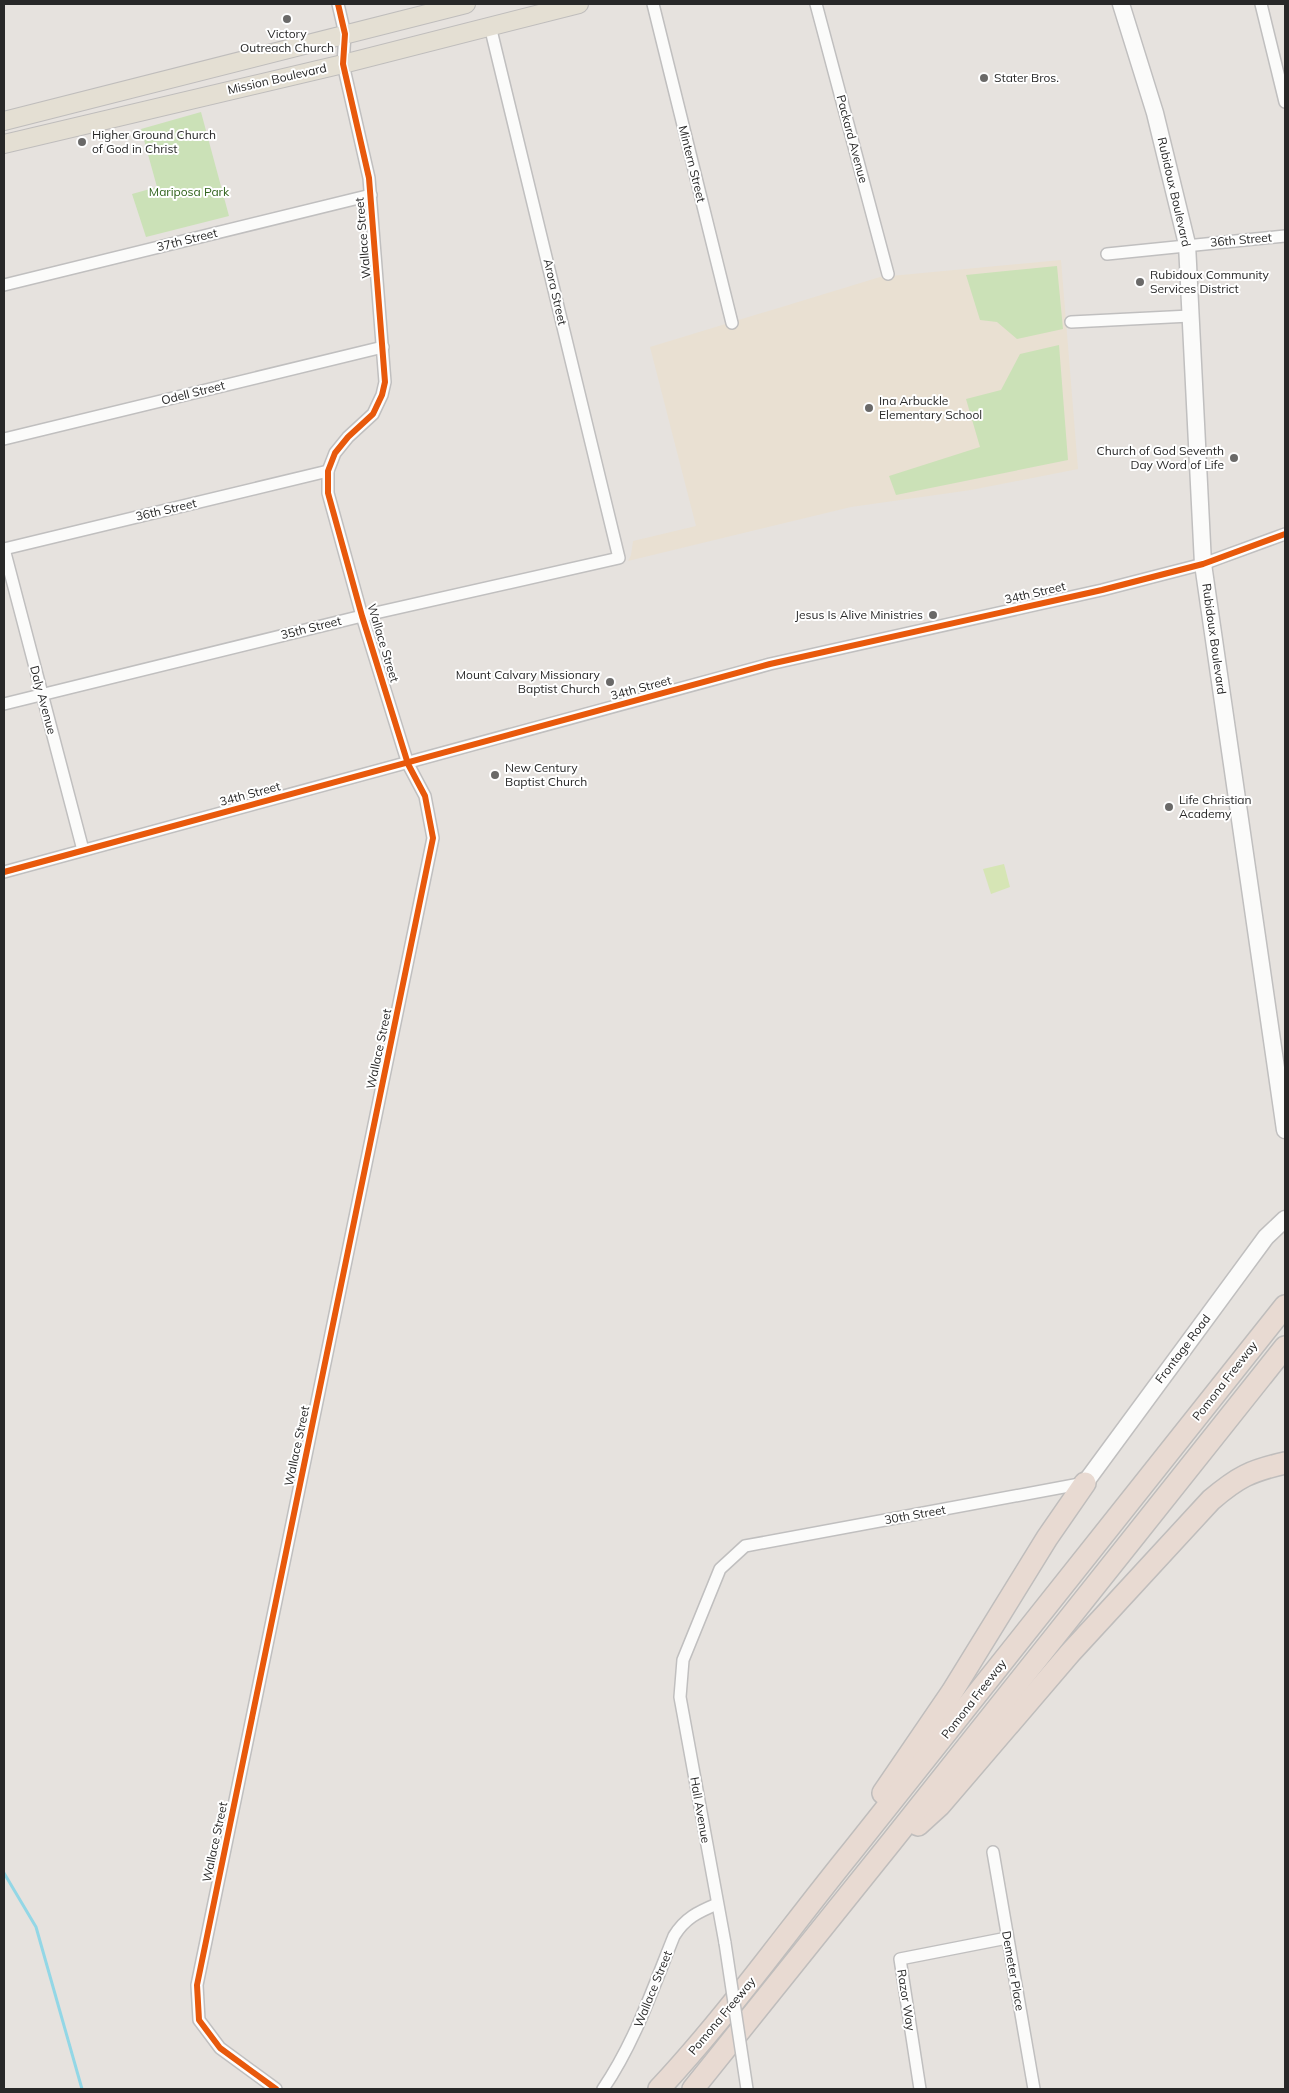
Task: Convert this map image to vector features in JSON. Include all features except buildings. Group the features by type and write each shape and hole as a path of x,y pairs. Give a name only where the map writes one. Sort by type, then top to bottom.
{"highway":[{"name":"Pomona Freeway","path":"659,2089 752,1980 788,1930 953,1726 1285,1306"},
{"name":"Pomona Freeway","path":"693,2089 872,1868 981,1728 1285,1347"},
{"path":"872,1868 940,1805 1071,1652 1210,1500 1233,1482 1257,1470 1285,1463"},
{"path":"788,1930 952,1692 1047,1538 1084,1483"}],"main road":[{"name":"Mission Boulevard","path":"4,121 466,4"},
{"name":"Mission Boulevard","path":"4,144 343,64 579,4"},
{"name":"Rubidoux Boulevard","path":"1121,4 1155,113 1187,244 1203,564 1285,1130"},
{"name":"Frontage Road","path":"1084,1483 1266,1237 1285,1219"}],"street":[{"name":"Wallace Street","path":"276,2089 220,2048 199,2020 197,1985 430,861 433,838 425,796 408,764 362,616 328,493 328,471 340,444 368,419 378,404 385,382 365,154 343,64 345,34 338,4"},
{"name":"Mintern Street","path":"653,4 732,323"},
{"name":"Packard Avenue","path":"816,4 888,274"},
{"path":"1261,4 1285,102"},
{"name":"Arora Street","path":"490,26 619,558"},
{"name":"37th Street","path":"4,285 370,195"},
{"name":"36th Street","path":"1107,254 1187,244 1285,236"},
{"path":"1071,322 1190,316"},
{"name":"Odell Street","path":"4,439 383,346"},
{"name":"36th Street","path":"4,549 328,471"},
{"name":"34th Street","path":"4,872 408,764 770,664 1102,590 1203,564 1285,534"},
{"name":"Daly Avenue","path":"4,549 83,850"},
{"name":"35th Street","path":"4,704 362,616 619,558"},
{"name":"30th Street","path":"745,1546 1084,1483"},
{"name":"Hall Avenue","path":"745,1546 720,1569 683,1660 680,1697 725,1943 747,2089"},
{"name":"Demeter Place","path":"993,1852 1034,2089"},
{"name":"Wallace Street","path":"603,2089 617,2068 635,2033 674,1936 682,1923 695,1913 717,1904"},
{"name":"Razor Way","path":"920,2089 900,1959 1007,1938"}],"shaded area":[{"name":"Ina Arbuckle Elementary School","path":"1061,260 1078,469 971,490 851,507 628,561 633,541 696,526 650,347 880,277"}],"green space":[{"name":"Mariposa Park","path":"201,112 229,216 146,237 132,194 157,187 141,129"},
{"path":"1057,266 1063,329 1017,339 997,322 980,320 966,275"},
{"path":"1059,345 1068,460 896,495 889,476 980,447 966,399 1001,390 1020,354"},
{"path":"1004,864 1010,887 991,894 983,869"}],"waterway":[{"path":"4,1873 36,1927 82,2089"}],"cycle path":[{"path":"276,2089 220,2048 199,2020 197,1985 433,838 425,796 408,764 362,616 328,493 328,471 335,453 348,437 373,414 382,395 385,382 369,178 343,64 345,34 338,4"},
{"path":"4,872 770,664 1102,590 1203,564 1285,534"}],"place":[{"name":"Victory Outreach Church","path":"287,19"},
{"name":"Stater Bros.","path":"984,78"},
{"name":"Higher Ground Church of God in Christ","path":"82,142"},
{"name":"Rubidoux Community Services District","path":"1140,282"},
{"name":"Ina Arbuckle Elementary School","path":"869,408"},
{"name":"Church of God Seventh Day Word of Life","path":"1234,458"},
{"name":"Jesus Is Alive Ministries","path":"933,615"},
{"name":"Mount Calvary Missionary Baptist Church","path":"610,682"},
{"name":"New Century Baptist Church","path":"495,775"},
{"name":"Life Christian Academy","path":"1169,807"}]}
